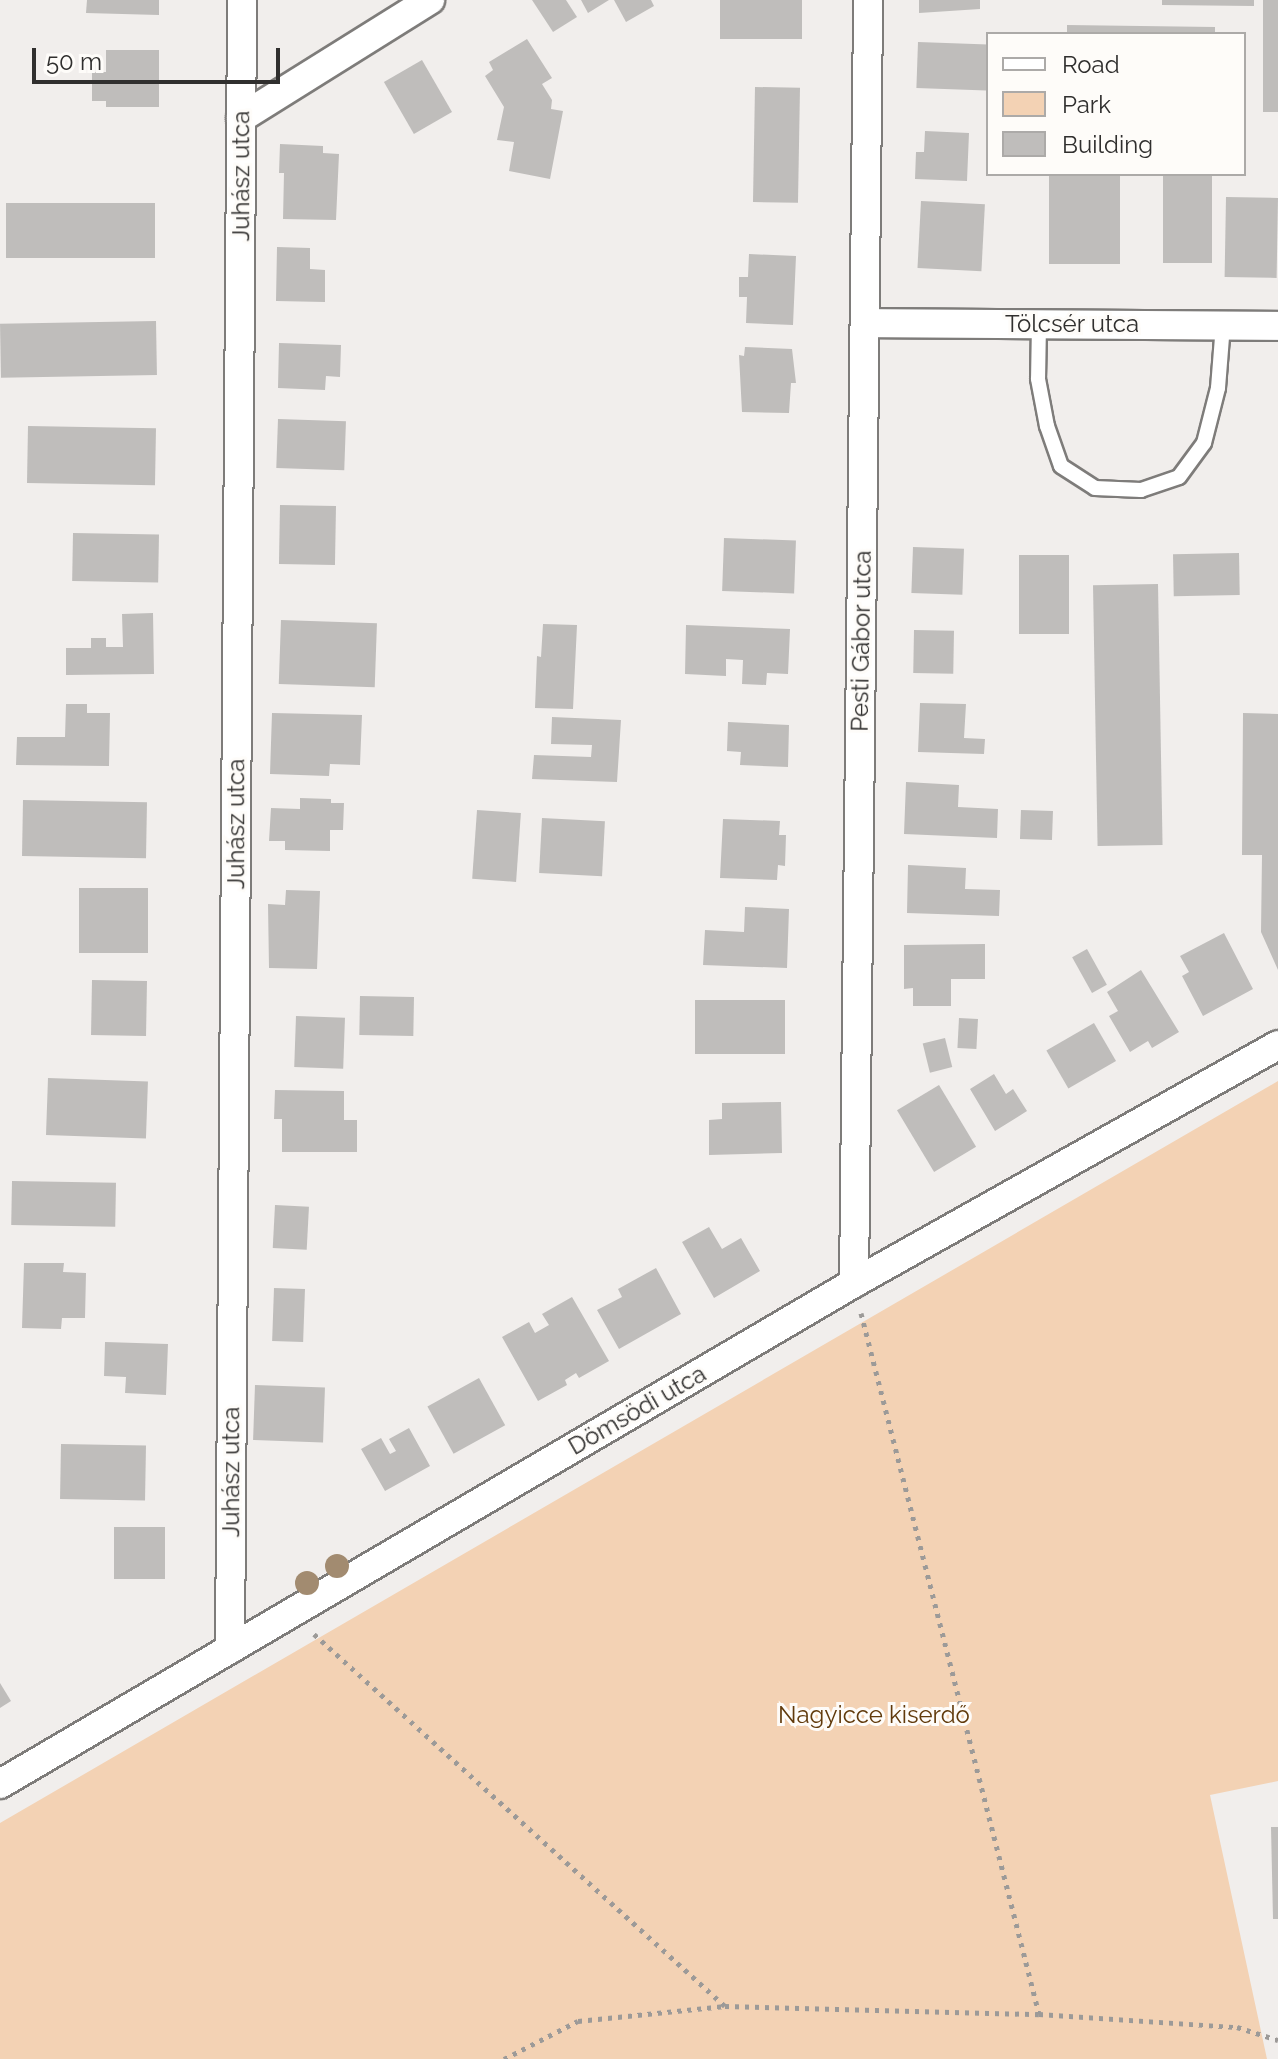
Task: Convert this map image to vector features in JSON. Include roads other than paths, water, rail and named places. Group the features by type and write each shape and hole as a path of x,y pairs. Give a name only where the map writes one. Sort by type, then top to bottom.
{"street":[{"name":"Juhász utca","path":"230,1649 242,0"},
{"path":"241,118 430,0"},
{"name":"Pesti Gábor utca","path":"854,1283 868,0"},
{"name":"Tölcsér utca","path":"865,323 1278,326"},
{"name":"Dömsödi utca","path":"0,1784 854,1283 1278,1045"}],"lane":[{"path":"1039,324 1038,379 1047,426 1061,466 1095,488 1141,490 1179,477 1204,443 1218,388 1223,325"}],"park label":[{"name":"Nagyicce kiserdő","path":"874,1715"}]}
